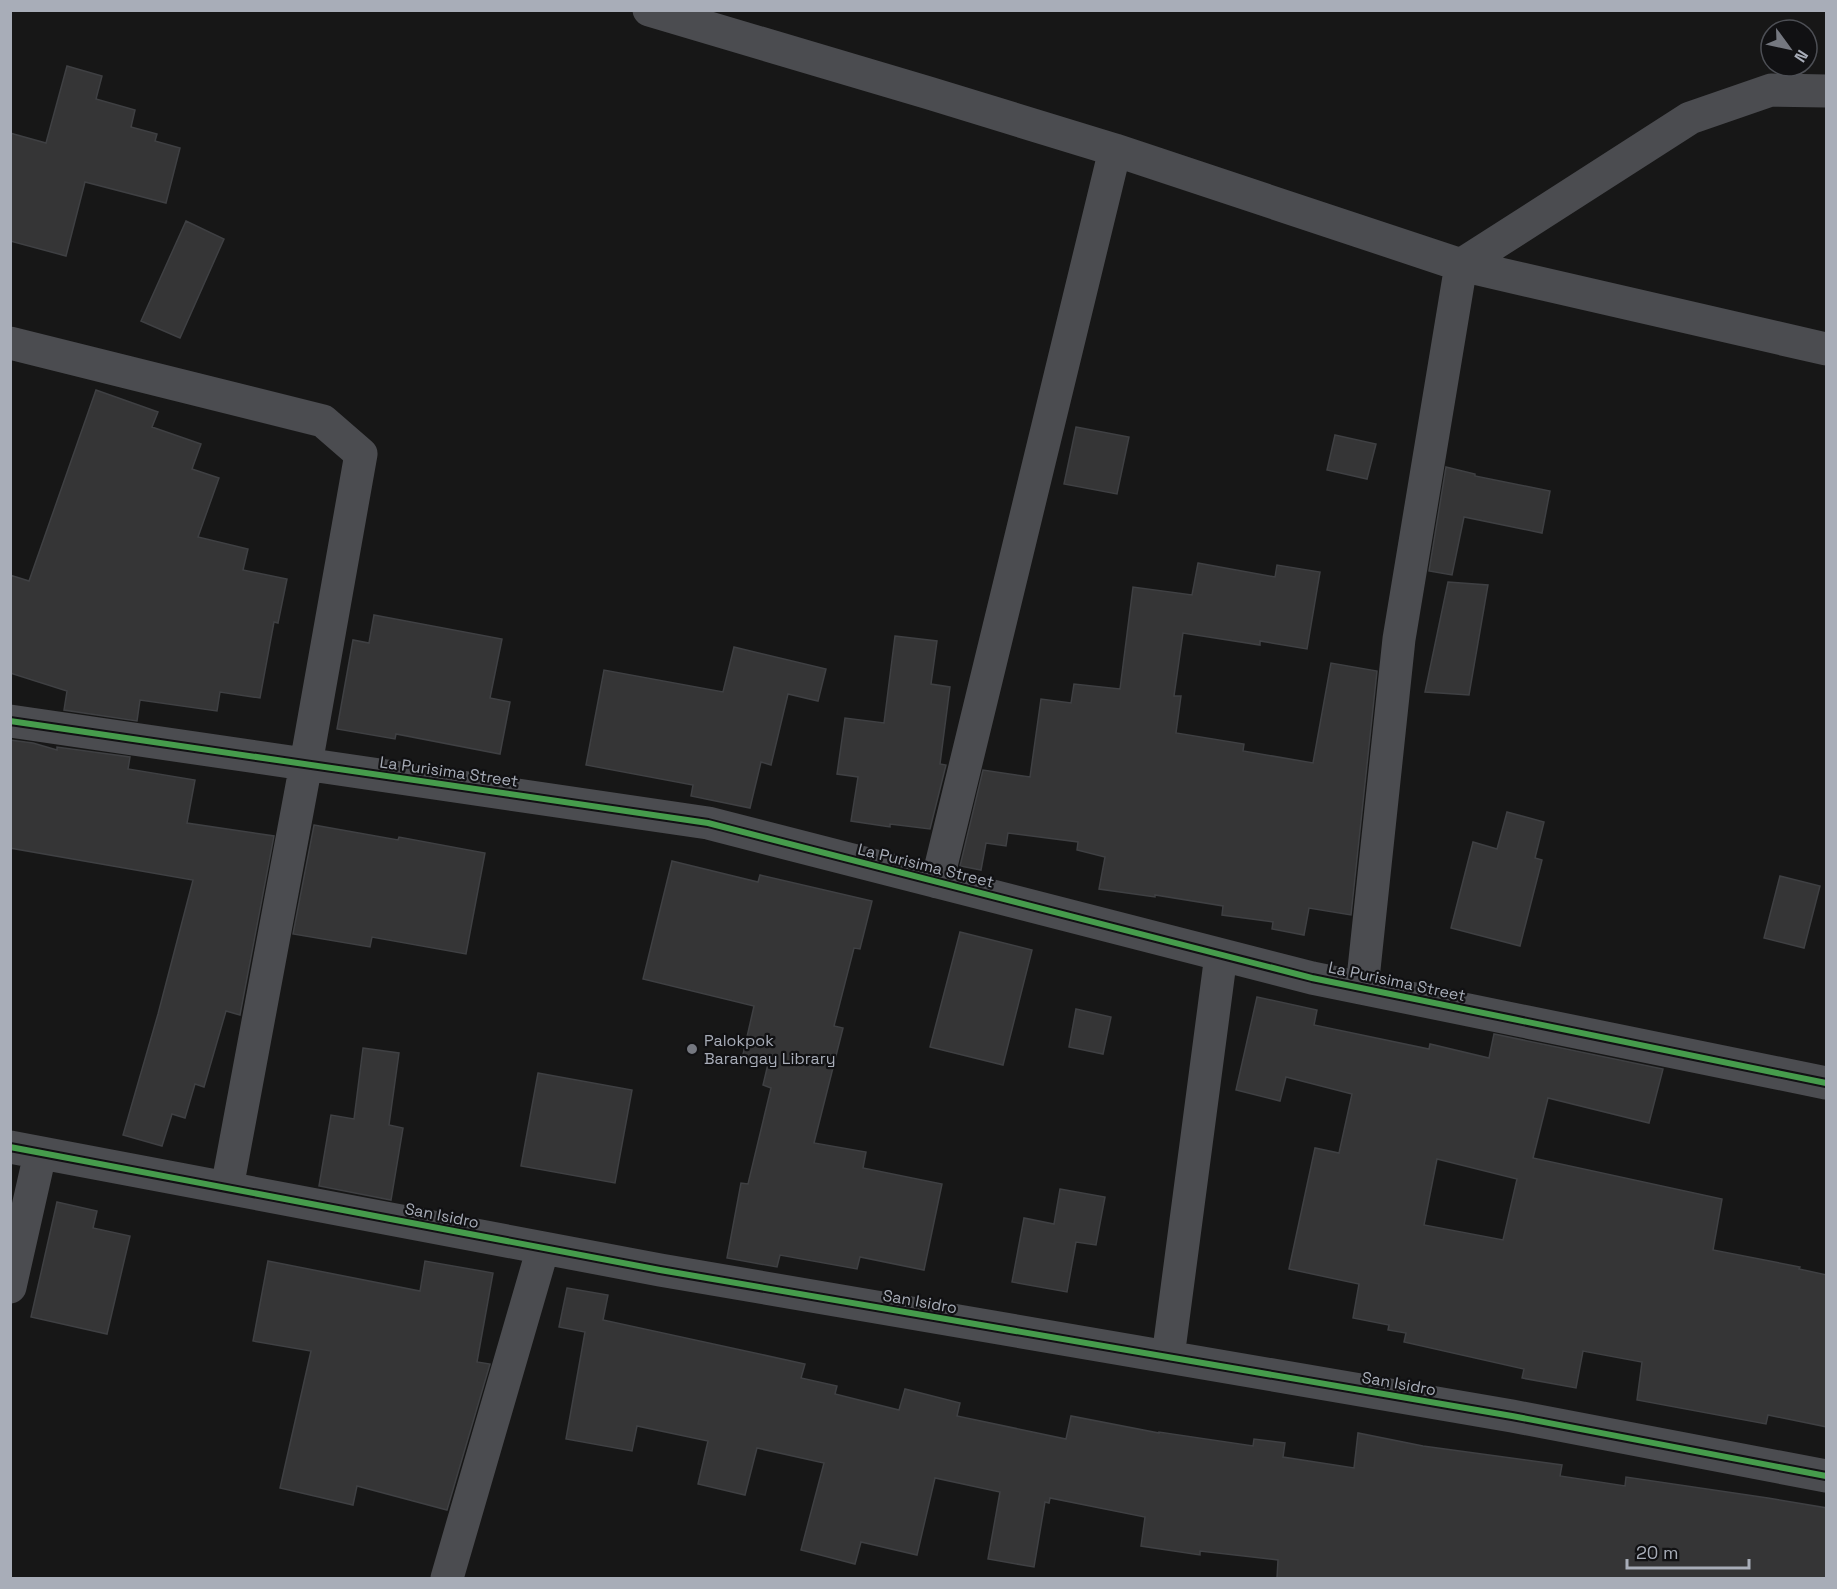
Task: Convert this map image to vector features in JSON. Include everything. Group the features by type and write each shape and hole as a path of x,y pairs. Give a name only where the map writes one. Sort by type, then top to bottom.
{"street":[{"path":"649,10 1115,150 1461,264 1827,349"},
{"path":"1362,988 1399,639 1461,264 1690,118 1771,90 1827,91"},
{"path":"937,882 1115,150"},
{"path":"10,343 323,421 361,454 227,1188"},
{"name":"La Purisima Street","path":"10,721 708,823 1312,978 1827,1083"},
{"path":"1168,1357 1221,955"},
{"path":"10,1287 25,1150"},
{"name":"San Isidro","path":"25,1150 672,1272 1512,1416 1827,1476"},
{"path":"447,1578 543,1248"}],"building":[{"path":"67,66 102,76 96,99 135,110 131,127 157,134 155,141 180,148 166,203 85,182 66,256 10,241 10,133 46,143"},
{"path":"186,221 224,239 180,338 141,321"},
{"path":"96,390 158,412 152,427 201,444 192,469 219,478 198,537 248,549 243,570 287,579 278,623 274,622 260,698 220,692 217,711 140,700 137,721 64,710 67,691 10,673 10,575 29,581"},
{"path":"1076,427 1129,437 1117,494 1064,484"},
{"path":"1335,435 1376,444 1367,479 1327,470"},
{"path":"1446,467 1475,474 1475,476 1550,491 1542,533 1464,517 1452,575 1429,571"},
{"path":"1198,563 1275,577 1277,565 1320,572 1307,649 1260,641 1260,645 1183,633 1174,696 1181,696 1176,733 1244,744 1243,751 1313,763 1331,663 1377,671 1351,915 1309,908 1304,935 1272,929 1273,922 1222,915 1223,906 1099,889 1105,857 1077,850 1078,842 1008,833 1006,846 986,843 981,870 960,866 983,770 1030,777 1041,699 1071,703 1074,684 1120,689 1133,587 1192,595"},
{"path":"1448,582 1488,585 1469,695 1425,692"},
{"path":"374,615 502,639 490,698 510,702 500,754 396,734 395,739 337,729 353,640 369,643"},
{"path":"895,636 937,641 931,684 950,687 940,764 946,765 930,829 890,824 890,827 851,821 858,777 837,774 845,718 884,723"},
{"path":"734,647 826,669 818,701 788,694 771,765 761,762 750,808 691,796 693,785 586,765 604,670 723,692"},
{"path":"10,740 33,743 57,750 57,747 130,757 128,769 195,780 187,823 274,836 240,1015 226,1011 204,1087 195,1084 185,1118 172,1114 162,1146 123,1135 193,880 10,848"},
{"path":"1507,812 1544,822 1535,858 1542,860 1520,946 1451,928 1473,842 1497,849"},
{"path":"314,825 398,840 399,837 485,853 466,954 372,937 370,947 293,934"},
{"path":"672,861 758,882 760,875 872,901 860,949 854,948 834,1026 843,1028 814,1143 866,1152 863,1168 942,1184 924,1270 860,1257 857,1269 780,1255 777,1267 727,1258 741,1183 748,1184 771,1088 763,1085 768,1064 742,1059 754,1006 643,979"},
{"path":"1780,876 1820,886 1804,948 1764,938"},
{"path":"960,932 1032,950 1003,1065 930,1047"},
{"path":"1257,997 1317,1010 1314,1025 1429,1049 1430,1044 1489,1058 1494,1034 1663,1069 1649,1123 1548,1098 1533,1158 1722,1199 1713,1250 1800,1267 1799,1269 1827,1275 1827,1427 1768,1415 1766,1424 1637,1400 1642,1362 1583,1351 1576,1388 1522,1378 1524,1369 1404,1342 1406,1333 1388,1330 1389,1325 1353,1318 1359,1284 1289,1269 1315,1148 1339,1153 1352,1094 1286,1077 1280,1101 1236,1090","holes":["1437,1159 1517,1179 1503,1240 1424,1225"]},
{"path":"1076,1009 1111,1017 1103,1054 1069,1047"},
{"path":"363,1048 399,1053 389,1125 403,1128 391,1200 319,1186 331,1115 354,1119"},
{"path":"538,1073 632,1090 615,1183 521,1166"},
{"path":"1060,1189 1105,1197 1096,1245 1076,1242 1067,1292 1012,1282 1024,1218 1054,1224"},
{"path":"57,1202 97,1211 93,1228 130,1236 107,1334 31,1317"},
{"path":"268,1261 420,1291 425,1261 493,1273 477,1362 490,1364 447,1510 357,1486 353,1505 280,1488 311,1351 253,1341"},
{"path":"567,1288 608,1295 603,1320 805,1364 801,1378 837,1386 835,1394 899,1410 905,1389 960,1403 957,1416 1066,1439 1071,1416 1159,1433 1253,1446 1254,1439 1285,1443 1283,1457 1354,1468 1358,1433 1423,1446 1562,1465 1560,1476 1625,1486 1626,1477 1827,1508 1827,1578 1277,1578 1278,1560 1200,1551 1200,1555 1141,1546 1145,1517 1050,1498 1049,1503 1045,1502 1034,1567 988,1559 1000,1492 935,1478 917,1555 861,1542 855,1564 801,1550 824,1463 757,1448 745,1495 698,1484 708,1441 637,1426 632,1451 566,1439 585,1332 559,1327"}],"cycle path":[{"path":"10,721 708,823 1312,978 1826,1083"},
{"path":"10,1147 660,1270 1512,1416 1826,1476"}],"place":[{"name":"Palokpok Barangay Library","path":"692,1049"}]}
